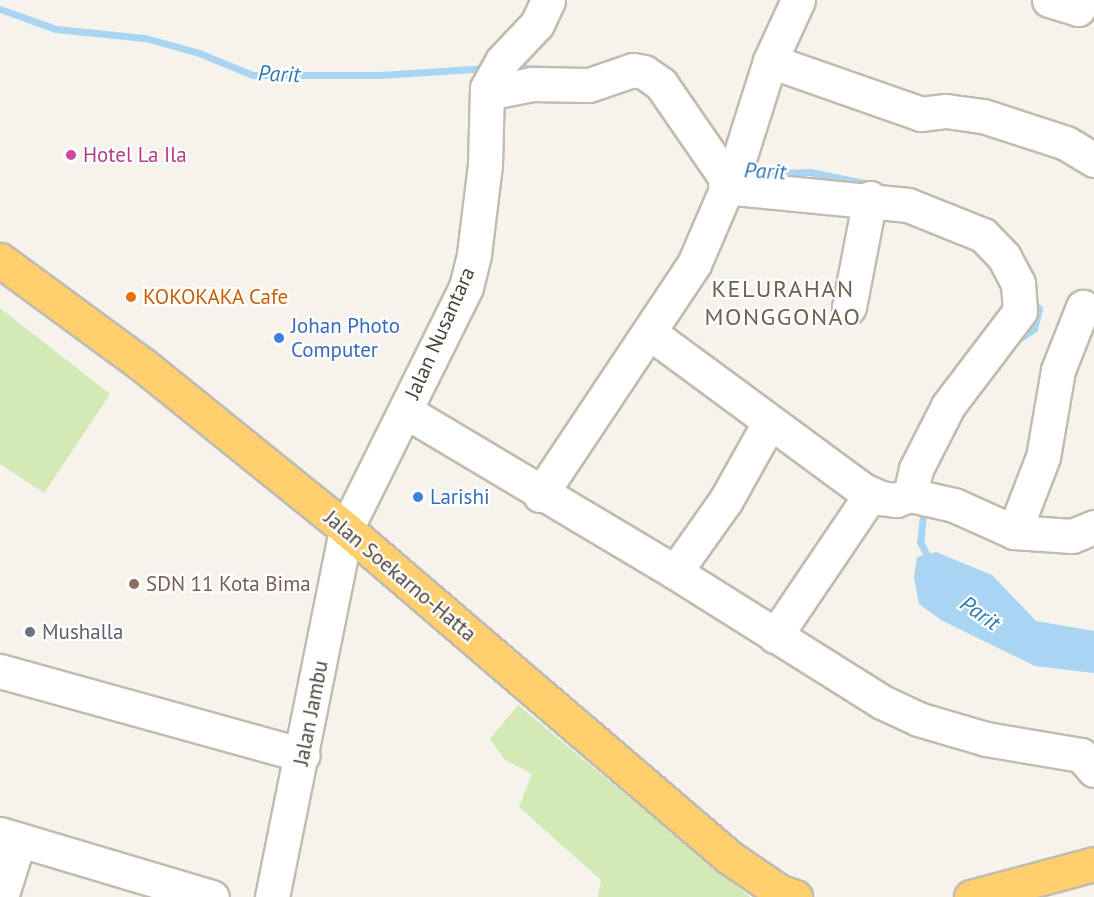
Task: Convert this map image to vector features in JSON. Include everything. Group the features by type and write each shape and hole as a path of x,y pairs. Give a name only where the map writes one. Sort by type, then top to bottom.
{"highway":[{"name":"Jalan Soekarno-Hatta","path":"0,260 143,365 346,529 729,857 780,892 795,897"},
{"path":"971,897 1094,864"}],"street":[{"path":"492,81 537,24 548,0"},
{"path":"540,495 694,264 730,177 770,61 798,0"},
{"path":"1049,0 1078,9 1081,0"},
{"path":"770,61 921,114 946,111 983,116 1066,142 1094,160"},
{"path":"492,81 589,85 633,70 644,72 661,84 730,177 781,195 870,198 908,205 983,235 1004,257 1018,283 1020,311 948,406 916,469 909,495"},
{"name":"Jalan Nusantara","path":"346,529 466,286 474,254 492,81"},
{"path":"849,307 870,198"},
{"path":"1014,532 1043,457 1058,370 1083,307"},
{"path":"650,333 769,423 871,494 896,500 909,495 954,505 1014,532 1072,536 1094,526"},
{"path":"405,411 540,495 675,572 857,688 918,719 986,739 1081,755 1094,770"},
{"path":"675,572 726,500 769,423"},
{"path":"775,636 871,494"},
{"name":"Jalan Jambu","path":"272,897 303,755 346,529"},
{"path":"0,671 303,755"},
{"path":"1,897 10,837 212,897"}],"green space":[{"path":"0,308 110,394 44,493 0,464"},
{"path":"518,705 750,897 598,897 601,880 519,807 532,774 505,760 490,739"}],"water":[{"path":"936,552 992,575 1036,621 1094,631 1094,673 1035,666 941,620 919,604 914,577 917,557"}],"waterway":[{"name":"Parit","path":"0,9 56,29 145,38 199,53 253,75 380,75 488,68"},
{"name":"Parit","path":"511,67 551,69"},
{"name":"Parit","path":"754,174 810,172 874,185"},
{"name":"Parit","path":"1015,341 1034,329 1039,309 1031,300"},
{"name":"Parit","path":"924,506 920,542 930,561"}],"place":[{"name":"Hotel La Ila","path":"71,155"},
{"name":"KOKOKAKA Cafe","path":"131,297"},
{"name":"Johan Photo Computer","path":"279,338"},
{"name":"Larishi","path":"418,497"},
{"name":"SDN 11 Kota Bima","path":"134,584"},
{"name":"Mushalla","path":"30,632"}],"district":[{"name":"KELURAHAN MONGGONAO","path":"783,303"}]}
